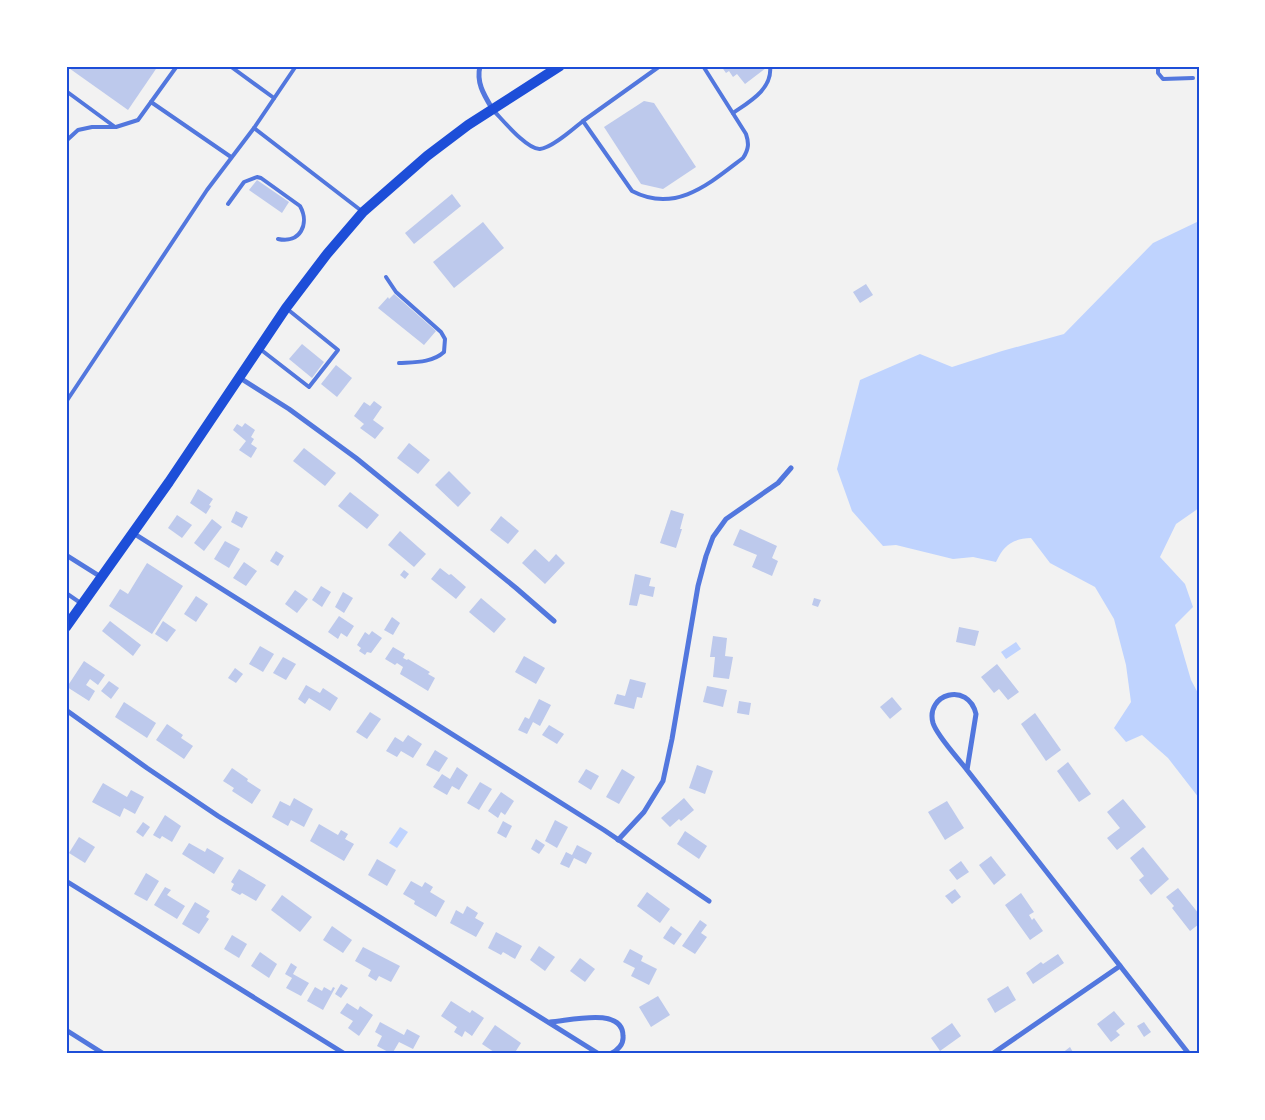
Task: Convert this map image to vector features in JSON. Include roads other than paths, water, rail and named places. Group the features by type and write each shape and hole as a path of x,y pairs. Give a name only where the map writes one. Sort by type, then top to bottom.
{"main road":[{"path":"66,627 133,533 286,308 327,254 363,212 427,156 468,125 560,66"}],"street":[{"path":"480,66 480,85 493,110"},
{"path":"239,377 289,409 356,458 554,621"},
{"path":"618,840 644,812 663,781 698,586 713,537 726,519 778,483 791,468"},
{"path":"133,533 618,840 709,901"},
{"path":"66,555 101,577"},
{"path":"967,770 976,714 970,701 958,694 951,694 938,701 932,713 935,727 967,770 1189,1054"},
{"path":"66,710 218,816 599,1054"},
{"path":"66,881 345,1054"},
{"path":"992,1054 1120,966"},
{"path":"550,1022 602,1017 615,1020 624,1035 620,1047 610,1054"},
{"path":"66,1030 104,1054"}],"lane":[{"path":"66,141 78,130 92,127 116,127 138,120 177,66"},
{"path":"230,66 274,98"},
{"path":"66,402 138,292 296,66"},
{"path":"493,110 525,143 533,148 540,149 549,146 660,66"},
{"path":"583,122 632,191 639,195 666,200 700,189 743,158 748,151 746,134 703,66"},
{"path":"733,113 760,94 770,78 770,66"},
{"path":"1158,66 1158,72 1164,79 1194,78"},
{"path":"66,92 116,127"},
{"path":"151,102 231,157"},
{"path":"254,128 363,212"},
{"path":"228,204 244,182 251,178 261,178 300,206 304,213 304,221 300,232 284,241 278,239"},
{"path":"386,277 396,292 441,332 445,339 444,352 439,357 399,363"},
{"path":"259,349 309,387 338,350 286,308"},
{"path":"66,593 82,604"}],"water":[{"path":"1199,221 1199,508 1176,524 1160,557 1185,584 1193,607 1175,625 1191,680 1199,695 1199,798 1168,758 1142,735 1126,742 1114,728 1131,702 1126,665 1114,619 1095,587 1050,563 1031,538 1009,544 1002,551 996,562 973,557 953,559 896,545 883,546 852,511 837,469 860,380 920,354 952,367 1064,334 1153,243"},
{"path":"1016,642 1021,649 1006,659 1001,652"},
{"path":"400,827 408,832 397,848 389,843"}]}
